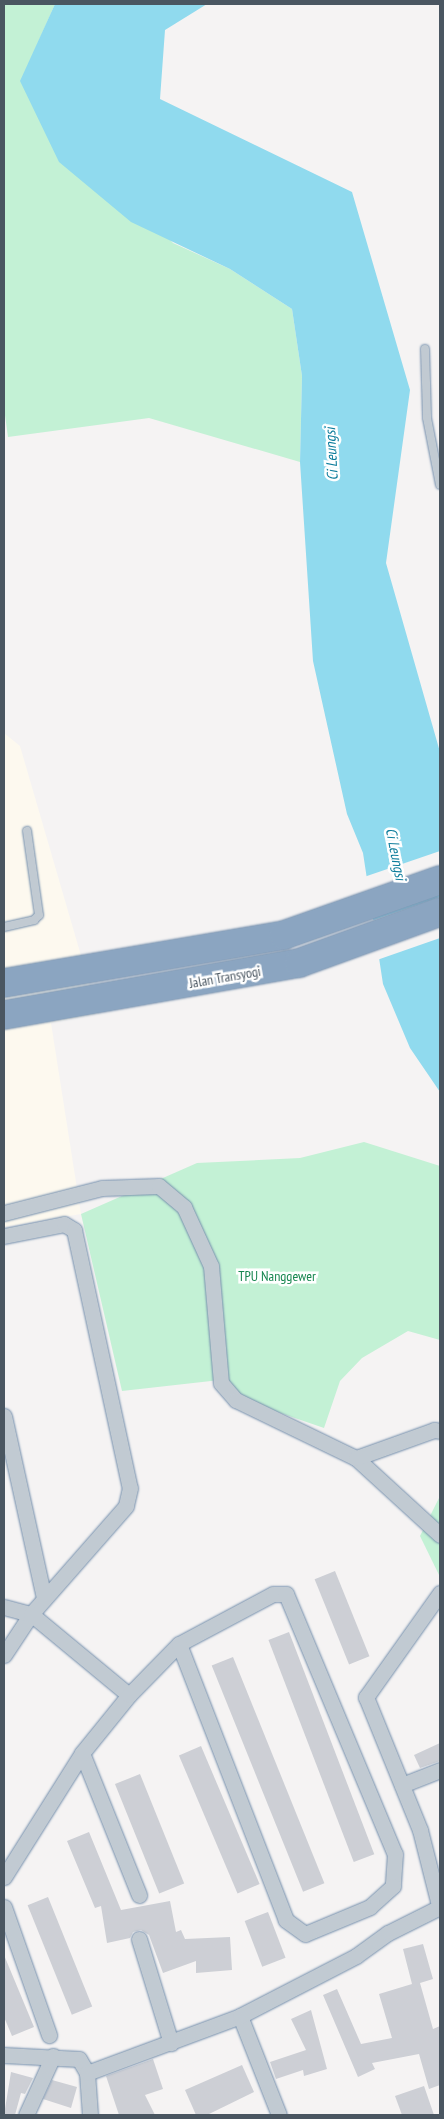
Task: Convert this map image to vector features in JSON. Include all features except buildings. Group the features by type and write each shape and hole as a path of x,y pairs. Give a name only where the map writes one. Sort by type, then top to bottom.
{"highway":[{"path":"4,982 262,940 348,915 440,880"},
{"name":"Jalan Transyogi","path":"4,1016 261,971 352,945 440,912"}],"street":[{"path":"4,1213 102,1188 159,1186 184,1207 211,1266 221,1383 236,1400 338,1446 356,1458 440,1534"},
{"path":"4,1236 64,1224 74,1230 130,1488 126,1506 44,1598 4,1655"},
{"path":"4,1416 44,1598"},
{"path":"356,1458 434,1430 440,1431"},
{"path":"87,2073 240,2016 356,1956 388,1933 440,1908 420,1830 366,1697 440,1593"},
{"path":"4,1877 82,1753 129,1695 179,1644 273,1594 286,1594 395,1854 393,1886 370,1907 306,1934 286,1920 179,1644"},
{"path":"4,1607 31,1614 96,1670 129,1695"},
{"path":"82,1753 139,1896"},
{"path":"402,1785 440,1770"},
{"path":"4,1907 49,2035"},
{"path":"139,1938 171,2043"},
{"path":"240,2016 279,2115"},
{"path":"4,2055 53,2056 79,2059 87,2073 90,2115"},
{"path":"26,2115 53,2056"}],"lane":[{"path":"425,349 427,418 440,485"},
{"path":"4,927 34,920 39,915 27,831"}],"shaded area":[{"path":"4,733 20,746 98,1014 51,1023 81,1214 4,1227"}],"green space":[{"path":"4,4 55,4 21,81 173,243 230,269 292,309 302,376 300,462 149,418 8,437 4,408"},
{"name":"TPU Nanggewer","path":"364,1142 440,1166 440,1340 408,1331 362,1358 340,1381 324,1428 257,1405 220,1380 122,1391 81,1214 197,1163 300,1158"},
{"path":"440,1496 440,1577 420,1536"}],"water":[{"name":"Ci Leungsi","path":"55,4 207,4 165,30 160,99 352,192 410,390 386,563 440,752 440,1092 410,1048 383,984 363,853 347,814 313,661 300,462 302,376 292,309 230,269 131,222 59,162 20,81"}],"pier":[{"path":"440,851 440,892 370,916 364,877"},
{"path":"440,897 440,938 377,960 371,921"}]}
